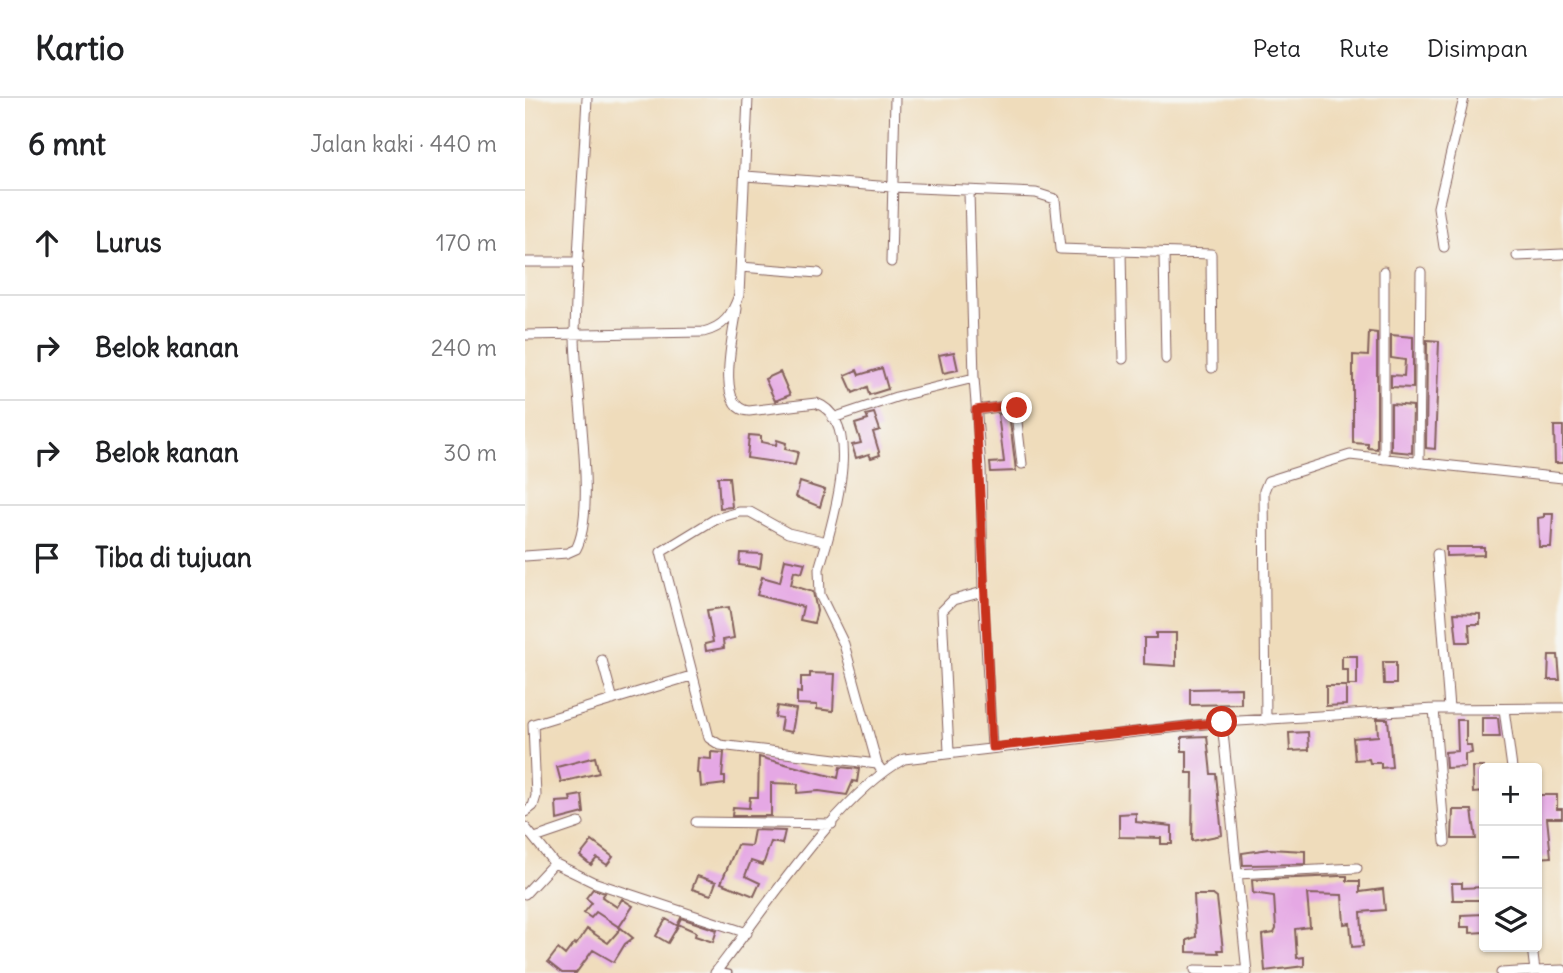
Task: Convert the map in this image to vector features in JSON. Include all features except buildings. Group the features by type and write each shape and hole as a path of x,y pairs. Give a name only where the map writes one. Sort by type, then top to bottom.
{"street":[{"path":"525,556 568,553 576,549 580,542 583,454 575,335 587,98"},
{"path":"748,98 741,267 728,388 732,402 739,409 749,411 815,402 825,407 834,418 841,439 842,480 819,569 820,595 843,645 880,767"},
{"path":"891,262 895,98"},
{"path":"1444,247 1438,207 1464,98"},
{"path":"746,176 1048,195 1055,199 1060,250 1211,254 1212,368"},
{"path":"969,192 974,378 981,468 983,592 992,747"},
{"path":"1121,251 1123,359"},
{"path":"1164,253 1166,359"},
{"path":"1517,256 1563,254"},
{"path":"525,262 579,262"},
{"path":"741,267 818,272"},
{"path":"1384,271 1384,458"},
{"path":"1419,463 1421,272"},
{"path":"525,335 703,332 713,329 726,319 739,295"},
{"path":"834,418 896,397 974,378"},
{"path":"976,410 1015,405 1022,464"},
{"path":"1266,720 1266,483 1345,456 1563,478"},
{"path":"827,542 787,533 750,512 739,512 715,519 661,552 707,733 720,745 880,767 904,759 949,752 1222,722 1449,708 1563,708"},
{"path":"1437,554 1449,708"},
{"path":"949,752 942,611 953,600 983,592"},
{"path":"602,660 613,700"},
{"path":"525,812 533,806 536,796 533,724 691,676"},
{"path":"1434,709 1445,842"},
{"path":"1504,709 1511,763"},
{"path":"1195,970 1247,972 1222,722"},
{"path":"718,972 832,824 880,767"},
{"path":"697,822 832,824"},
{"path":"535,838 579,823"},
{"path":"525,827 554,863 593,882 747,933"},
{"path":"525,894 554,863"},
{"path":"1237,874 1357,868"},
{"path":"1533,952 1535,971"},
{"path":"1501,973 1563,970"}],"lane":[{"path":"718,972 729,973"}],"route":[{"path":"1017,408 1012,405 976,410 981,468 983,592 992,747 1222,722"}]}
